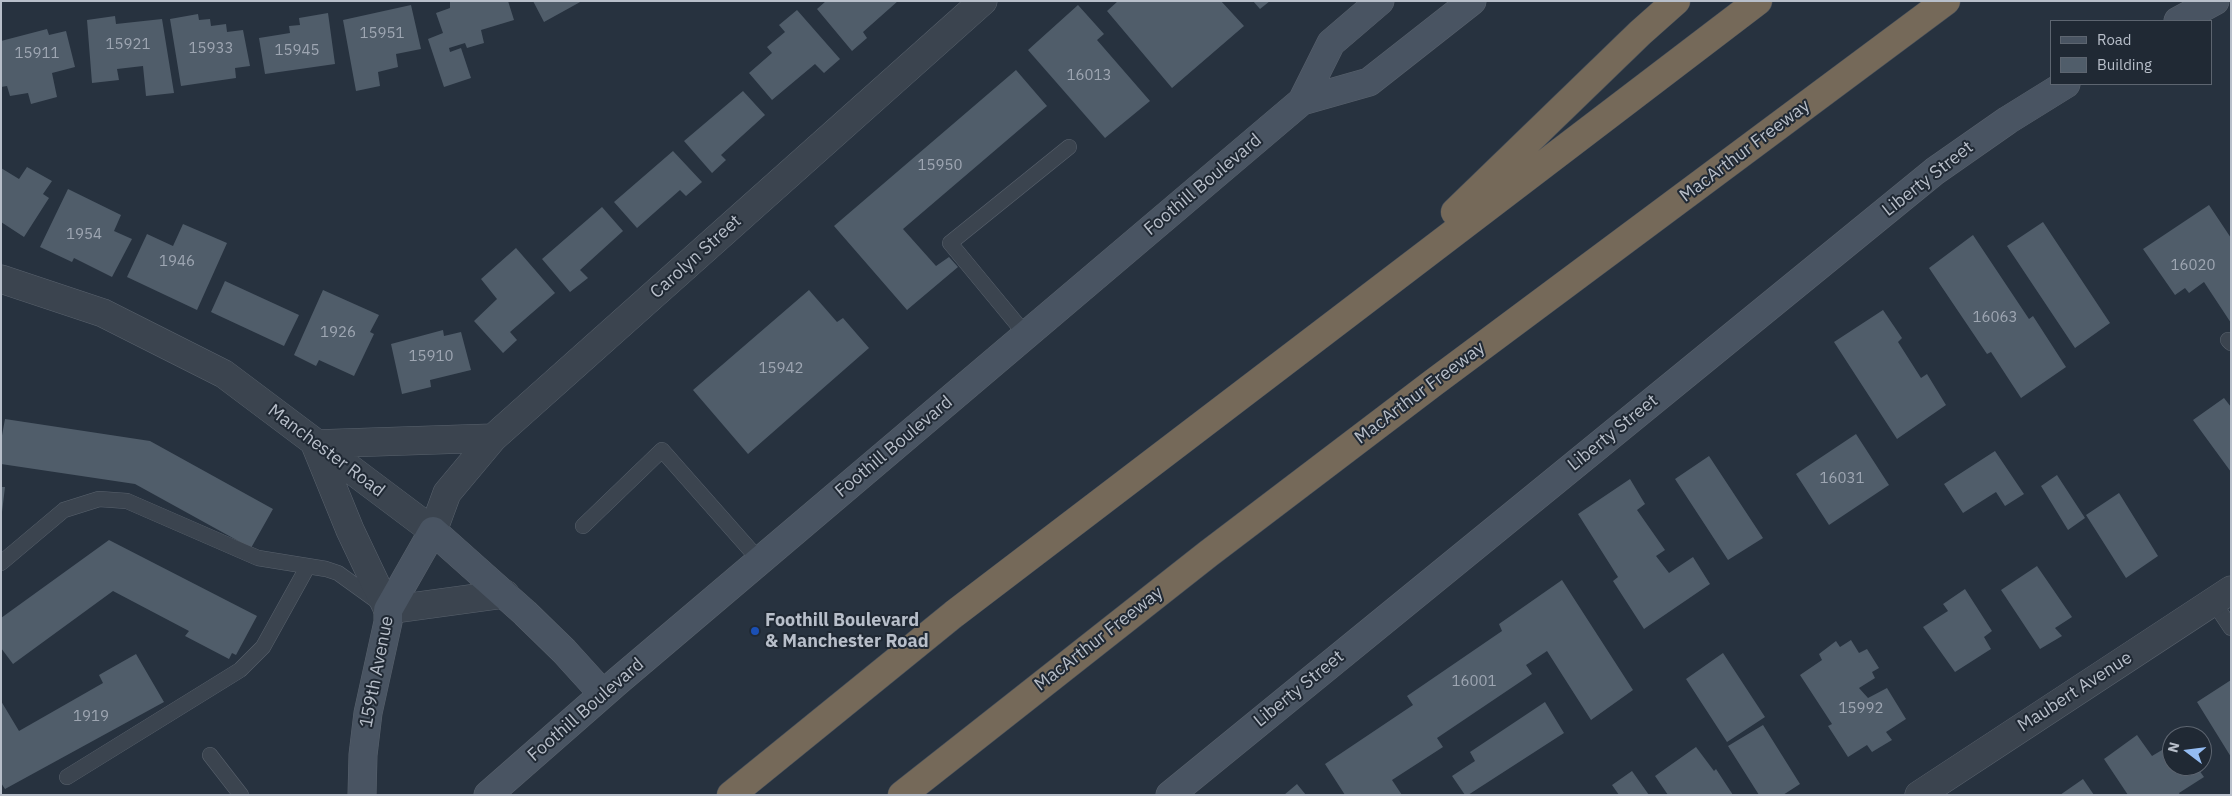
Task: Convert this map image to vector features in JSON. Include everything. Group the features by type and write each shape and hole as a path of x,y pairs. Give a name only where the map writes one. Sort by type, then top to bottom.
{"highway":[{"path":"1366,298 1676,1"},
{"path":"731,795 954,614 1758,1"},
{"name":"MacArthur Freeway","path":"902,795 1208,554 1432,382 1946,1"}],"street":[{"name":"Carolyn Street","path":"433,531 447,493 493,438 983,1"},
{"name":"Foothill Boulevard","path":"488,795 603,694 1302,101 1331,43 1380,1"},
{"name":"Foothill Boulevard","path":"1302,101 1369,82 1472,1"},
{"path":"2180,20 2215,1"},
{"name":"Liberty Street","path":"1170,795 1935,171 2008,120 2064,85"},
{"name":"Manchester Road","path":"1,279 103,313 224,374 433,531 505,594 564,651 603,694"},
{"path":"493,438 315,444 350,530 388,610 505,594"},
{"name":"159th Avenue","path":"362,795 363,755 368,713 388,622 388,610 433,531"},
{"name":"Maubert Avenue","path":"1920,795 2222,596"}],"lane":[{"path":"1026,335 950,244 1069,147"},
{"path":"583,526 662,450 760,561"},
{"path":"1,563 64,510 98,499 127,501 258,558 338,573 388,610"},
{"path":"67,777 240,670 263,647 308,566"},
{"path":"2222,596 2231,628"},
{"path":"210,755 241,795"}],"building":[{"path":"450,1 508,1 514,20 481,30 484,43 467,48 465,43 449,48 450,52 461,48 471,78 444,87 428,39 443,33 436,13 450,8"},
{"path":"533,1 582,1 544,22"},
{"path":"826,1 898,1 863,32 867,38 852,51 817,9"},
{"path":"1118,1 1221,1 1244,26 1172,88 1107,11"},
{"path":"1253,1 1270,1 1260,9"},
{"path":"411,5 421,49 396,54 398,67 378,72 380,86 356,91 343,20"},
{"path":"1078,5 1104,34 1097,40 1150,101 1105,138 1028,50"},
{"path":"797,10 840,59 824,73 815,64 772,100 749,73 772,53 767,47 785,32 779,25"},
{"path":"328,13 335,64 265,74 259,38 290,33 289,26 300,25 299,18"},
{"path":"198,14 199,20 210,19 211,26 226,24 227,32 243,30 250,66 235,68 236,78 181,86 170,19"},
{"path":"115,16 116,24 162,19 174,93 146,96 143,66 117,69 119,80 92,83 87,20"},
{"path":"47,29 49,35 66,31 75,67 52,73 57,97 31,104 28,93 10,96 7,86 1,87 1,41"},
{"path":"1016,70 1047,106 903,229 936,266 949,257 958,267 907,310 834,226"},
{"path":"743,91 765,115 721,155 726,160 712,173 684,141"},
{"path":"673,151 702,182 686,196 680,190 637,228 614,202"},
{"path":"27,167 52,181 43,194 49,198 24,237 1,222 1,168 19,179"},
{"path":"68,189 121,215 114,231 132,239 112,277 74,258 72,262 40,247"},
{"path":"2209,205 2231,238 2231,323 2204,282 2189,293 2185,288 2175,295 2143,249"},
{"path":"602,207 623,231 580,270 588,278 570,292 542,259"},
{"path":"2043,222 2110,323 2075,348 2007,246"},
{"path":"183,224 227,243 197,310 127,277 147,234 173,246"},
{"path":"1973,235 2029,319 2033,316 2066,367 2021,398 1991,352 1987,354 1929,268"},
{"path":"516,248 555,293 510,332 517,340 503,353 474,321 497,299 481,279"},
{"path":"225,281 299,315 284,346 211,312"},
{"path":"323,290 379,315 370,332 374,334 354,376 319,360 316,366 294,355"},
{"path":"809,290 837,322 843,318 869,348 748,454 693,390"},
{"path":"1883,310 1902,338 1898,342 1921,378 1927,374 1946,405 1897,439 1834,342"},
{"path":"443,330 444,336 461,332 471,370 430,380 431,387 402,394 391,344"},
{"path":"2224,398 2231,407 2231,472 2193,420"},
{"path":"5,419 150,441 273,509 251,548 135,484 1,464 1,441"},
{"path":"1856,434 1889,485 1829,525 1796,474"},
{"path":"1995,451 2024,494 2005,506 1996,492 1963,513 1944,484"},
{"path":"1709,456 1763,538 1728,560 1675,479"},
{"path":"2057,475 2085,518 2068,530 2041,486"},
{"path":"1630,479 1645,504 1637,510 1665,550 1656,556 1669,573 1693,557 1710,584 1644,629 1613,581 1618,577 1578,514"},
{"path":"1,487 5,487 2,512 1,512"},
{"path":"2119,493 2158,556 2126,578 2086,515"},
{"path":"109,540 257,616 236,655 232,653 229,659 185,636 189,631 113,591 13,664 1,648 1,618"},
{"path":"2037,566 2072,617 2055,628 2062,636 2040,649 2001,590"},
{"path":"1562,580 1633,690 1591,720 1547,651 1526,665 1532,674 1437,738 1443,747 1392,780 1402,795 1345,795 1325,764 1413,705 1407,696 1502,631 1499,624"},
{"path":"1965,589 1992,631 1984,637 1991,649 1955,672 1923,627 1948,611 1943,604"},
{"path":"1851,640 1859,653 1867,649 1879,668 1872,672 1875,678 1859,688 1868,698 1887,688 1906,719 1886,732 1892,740 1872,752 1867,745 1848,757 1828,726 1832,724 1800,675 1822,660 1819,654 1836,641 1840,647"},
{"path":"1723,653 1765,717 1727,742 1686,679"},
{"path":"136,654 164,702 5,789 1,783 1,701 19,731 103,683 99,675"},
{"path":"2231,680 2231,757 2212,726 2197,702"},
{"path":"1545,702 1564,733 1468,795 1465,795 1452,776 1475,761 1470,752"},
{"path":"1763,725 1800,784 1783,795 1759,795 1728,746"},
{"path":"2137,735 2152,756 2162,750 2162,776 2204,777 2179,793 2180,795 2128,795 2104,759"},
{"path":"1696,747 1714,771 1716,769 1733,795 1668,795 1655,776"},
{"path":"1632,771 1649,795 1619,795 1612,785"},
{"path":"2083,779 2094,795 2060,795"},
{"path":"1297,784 1306,795 1284,795"}],"place":[{"name":"Foothill Boulevard & Manchester Road","path":"755,631"}]}
